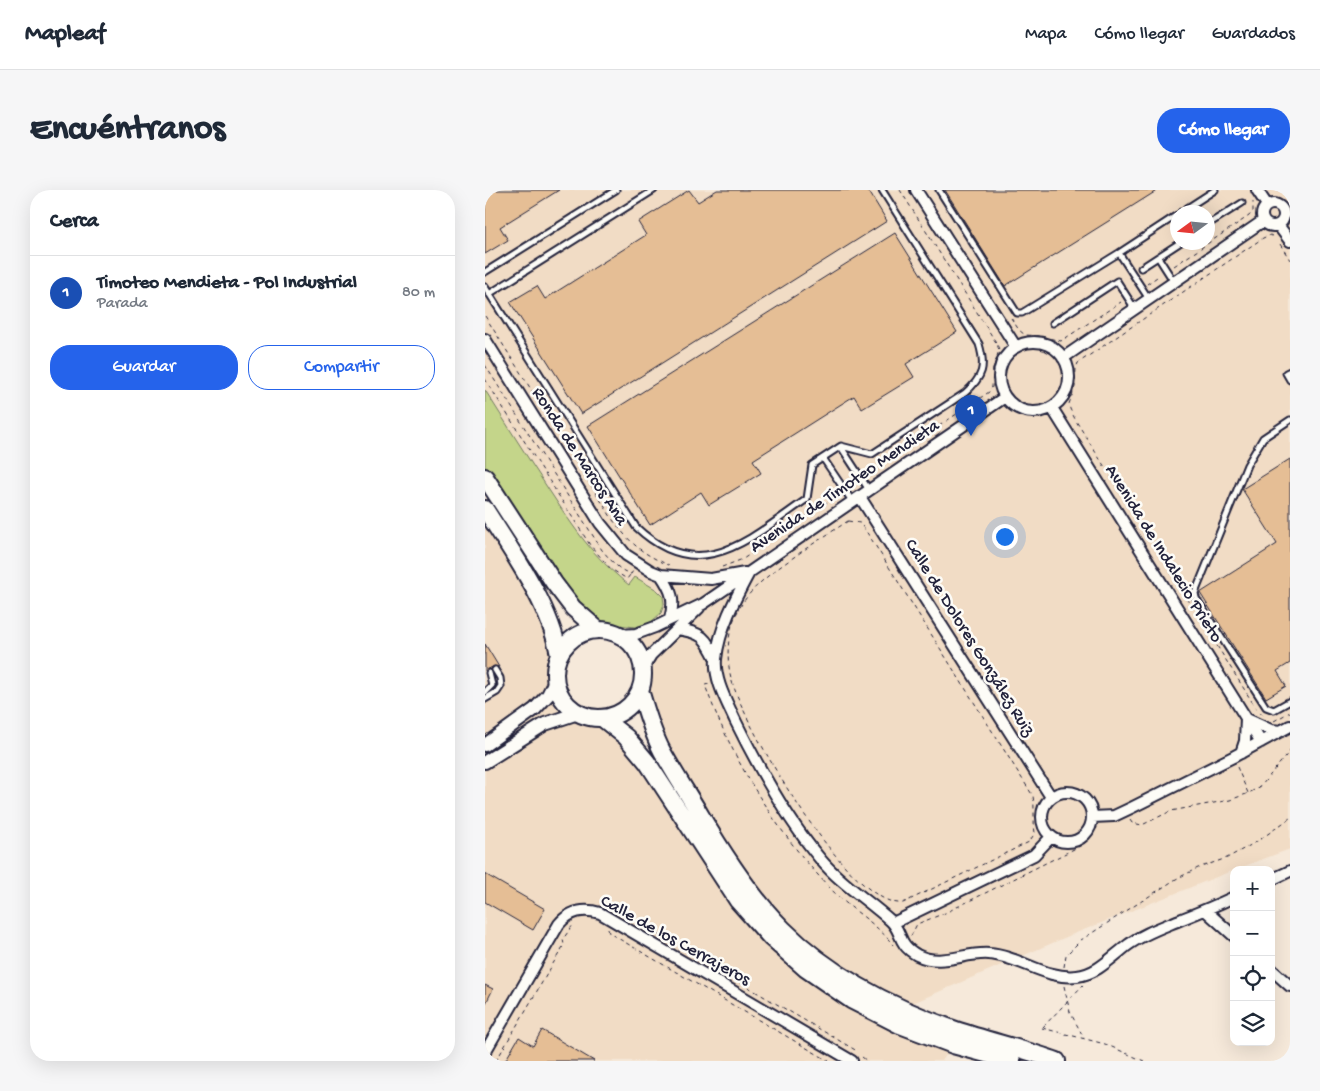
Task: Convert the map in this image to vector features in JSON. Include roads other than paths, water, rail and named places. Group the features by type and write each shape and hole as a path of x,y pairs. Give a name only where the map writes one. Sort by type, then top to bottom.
{"main road":[{"path":"485,477 554,583 573,608 597,629"},
{"path":"485,509 537,596 550,623 559,654"},
{"path":"597,629 608,630 620,636 630,642 639,656 643,668 640,690 631,704 618,714 602,718 578,713 567,705 560,695 555,681 555,667 559,654 568,642 581,633 597,629"},
{"path":"640,690 644,706 661,749 713,837 752,893 783,929 816,958 856,986 901,1008 956,1030 1057,1061"},
{"path":"602,718 626,737 647,762 738,901 771,938 806,969 851,1000 900,1025 953,1044 1012,1061"}],"street":[{"path":"916,190 1015,347"},
{"path":"1257,190 1267,205"},
{"path":"1267,205 1286,206 1282,221 1277,225 1270,226 1263,221 1262,212 1267,205"},
{"path":"1063,358 1263,221"},
{"path":"1277,225 1290,241"},
{"name":"Ronda de Marcos Ana","path":"485,340 600,523 625,555 638,564 661,575 711,578 749,573"},
{"path":"1042,343 1058,351 1063,358 1068,366 1069,385 1060,402 1053,408 1044,412 1027,412 1011,404 1005,397 999,382 999,374 1004,359 1015,347 1024,344 1042,343"},
{"name":"Avenida de Timoteo Mendieta","path":"620,636 636,634 655,627 703,604 1005,397"},
{"name":"Avenida de Indalecio Prieto","path":"1053,408 1261,742"},
{"name":"Calle de Dolores González Ruiz","path":"856,499 1051,797"},
{"path":"716,659 731,606 749,573"},
{"path":"661,575 668,586 672,598 673,607 670,619"},
{"name":"Avenida de Timoteo Mendieta","path":"643,668 651,655 703,604"},
{"path":"678,629 695,632 707,641 716,659 723,694 753,756 793,824 832,872 893,924 905,947 920,956 934,960 974,954 989,954 1006,958 1049,974 1065,977 1079,976 1093,972 1143,935 1230,899"},
{"path":"485,745 535,710 548,695 555,681"},
{"path":"485,762 545,724 578,713"},
{"path":"1237,755 1245,741 1246,718 1266,728 1285,729"},
{"path":"1092,816 1114,816 1285,729"},
{"path":"1065,791 1073,792 1087,801 1092,816 1087,832 1075,841 1059,841 1045,831 1041,813 1051,797 1065,791"},
{"path":"893,924 1034,855 1051,837"},
{"path":"1275,878 1290,871"},
{"name":"Calle de los Cerrajeros","path":"485,1052 559,924 572,913 580,910 591,910 852,1061"},
{"path":"1205,910 1230,932"},
{"path":"1275,973 1290,986"}],"lane":[{"path":"485,272 616,190"},
{"path":"489,294 654,190"},
{"path":"485,287 636,527 649,539 679,554 694,556 725,551 737,546 807,499 811,465 841,446 872,454 965,392 977,382 982,372 983,359 979,344 882,190"},
{"path":"939,190 1017,313 1022,313 1170,220"},
{"path":"1192,205 1215,190"},
{"path":"1215,220 1242,203"},
{"path":"1141,268 1170,249"},
{"path":"1119,253 1149,299"},
{"path":"1158,257 1174,282"},
{"path":"1053,323 1117,281 1135,308"},
{"path":"1290,371 1286,373 1290,380"},
{"path":"1290,420 1263,438 1247,465 1195,592 1196,598 1266,708 1274,710 1290,701"},
{"path":"841,446 869,490"},
{"path":"823,458 845,490 856,499"},
{"path":"485,699 497,692 501,686 500,678 495,670"},
{"path":"485,692 492,685 489,673"}],"place":[{"name":"Timoteo Mendieta - Pol Industrial","path":"971,436"}]}
